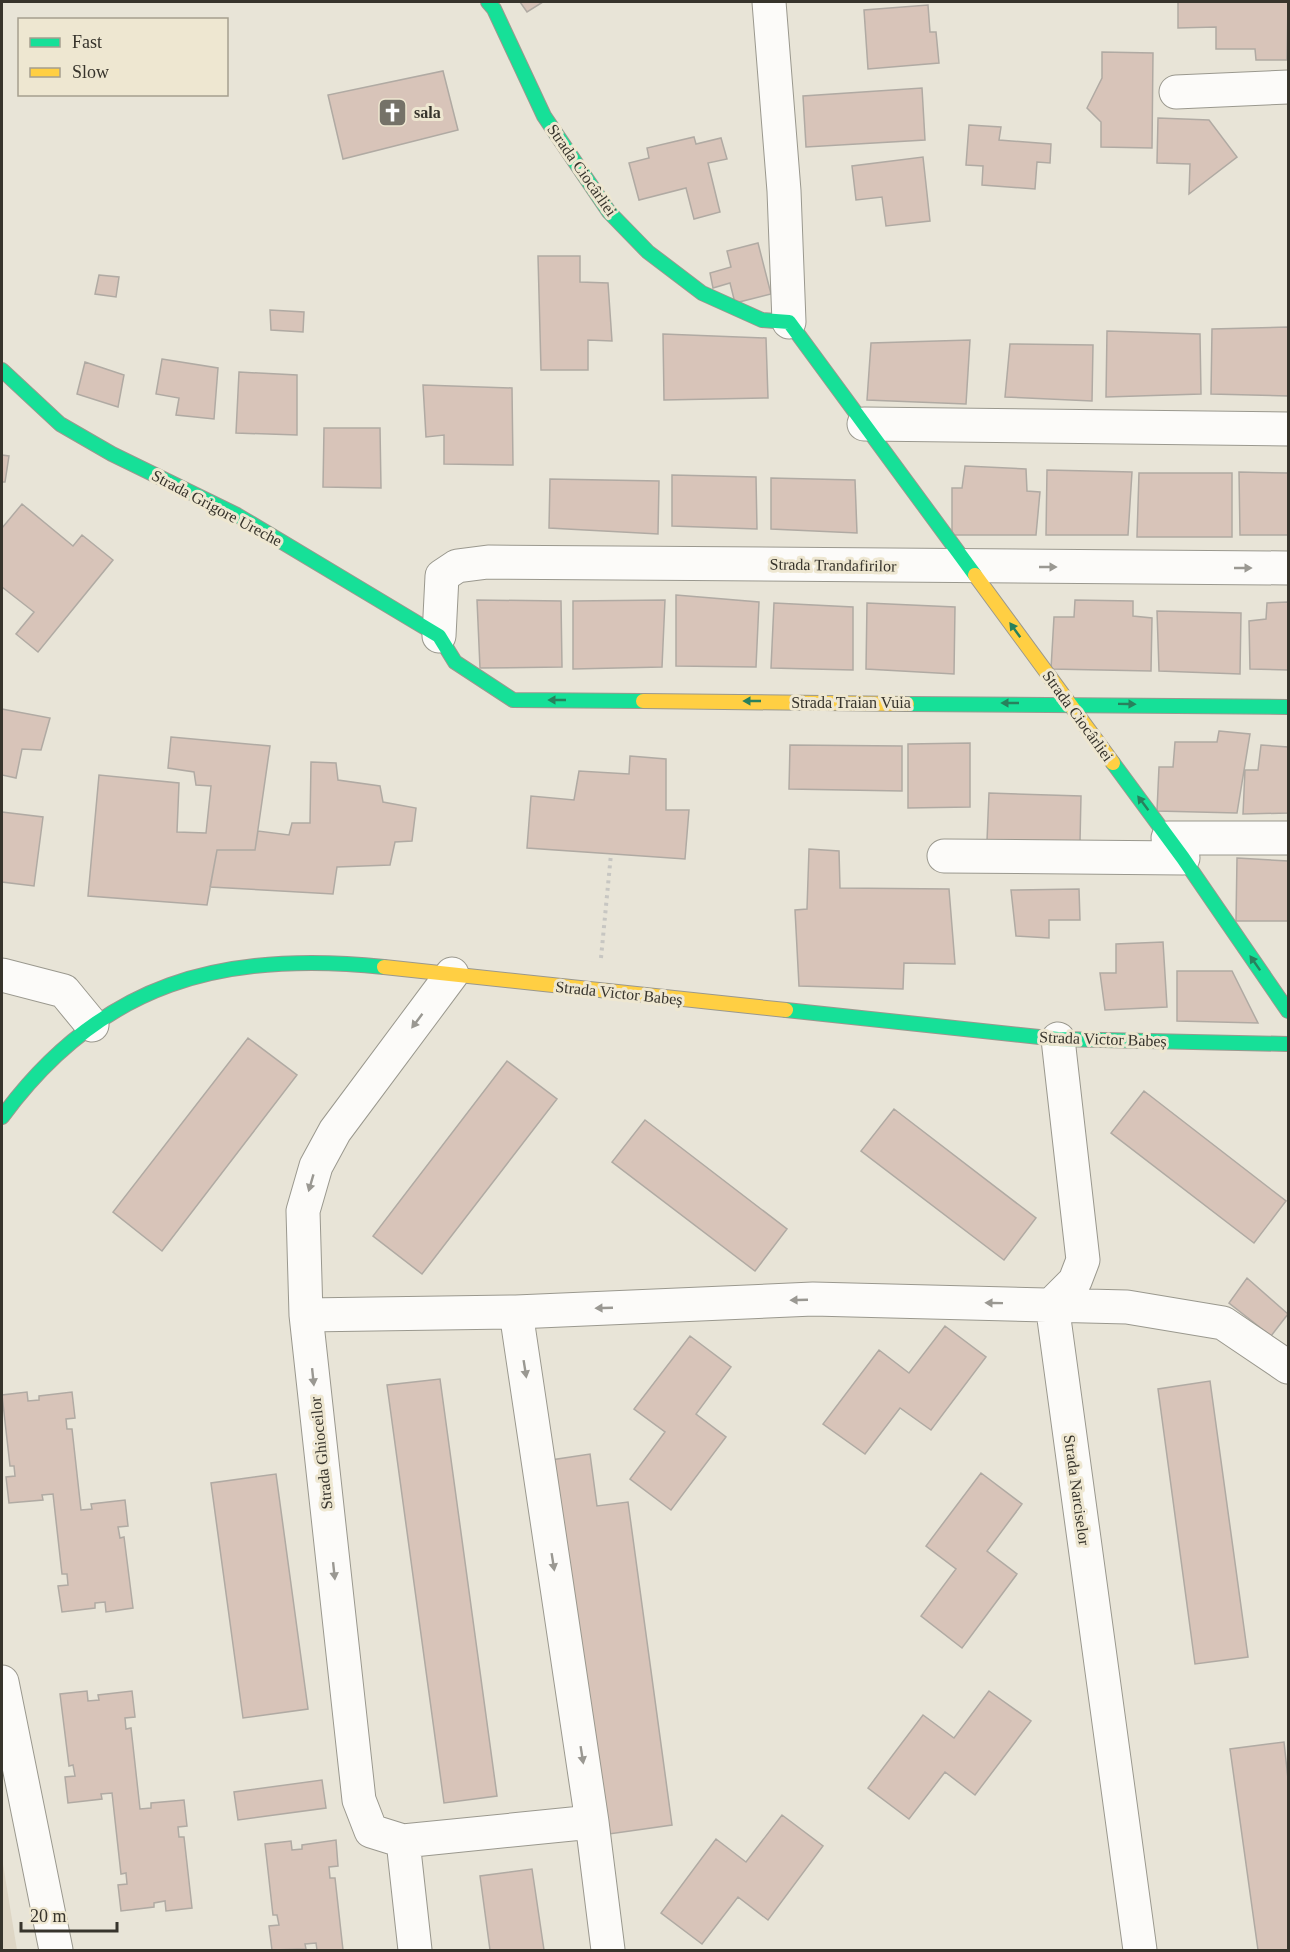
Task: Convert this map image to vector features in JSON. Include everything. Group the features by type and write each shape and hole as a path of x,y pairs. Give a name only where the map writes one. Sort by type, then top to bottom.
{"street":[{"name":"Strada Ciocârliei","path":"488,2 494,9 544,116 609,212 648,252 702,293 762,320 789,322 1175,848 1288,1011"},
{"path":"769,2 784,191 789,322"},
{"path":"1176,92 1288,87"},
{"name":"Strada Grigore Ureche","path":"2,370 60,424 112,454 237,515 439,636"},
{"path":"864,424 1288,429"},
{"name":"Strada Trandafirilor","path":"439,636 442,576 457,566 500,562 1288,568"},
{"name":"Strada Traian Vuia","path":"439,636 455,662 513,700 1068,703 1288,707"},
{"path":"944,856 1175,848 1288,838"},
{"name":"Strada Victor Babeș","path":"2,1117 31,1080 59,1052 92,1025 151,992 195,975 242,965 291,961 357,964 1058,1039 1288,1044"},
{"path":"2,975 64,992 92,1025"},
{"name":"Strada Ghioceilor","path":"403,1841 371,1831 359,1800 306,1315 303,1211 316,1166 334,1131 452,975"},
{"path":"1052,1304 1075,1281 1083,1260 1058,1039"},
{"path":"306,1315 516,1312 813,1299 1128,1307 1223,1323 1288,1367"},
{"name":"Strada Narciselor","path":"1052,1304 1133,1950"},
{"path":"516,1312 592,1822 608,1950"},
{"path":"2,1682 56,1950"},
{"path":"415,1950 403,1841 592,1822"}],"path":[{"path":"601,959 611,854"}],"shaded area":[{"path":"2,1858 17,1950 2,1950"}],"building":[{"path":"520,2 543,2 527,12"},
{"path":"1178,2 1288,2 1287,60 1256,60 1255,49 1216,49 1216,27 1178,28"},
{"path":"928,5 930,32 936,32 939,63 868,69 864,10"},
{"path":"1102,52 1153,53 1152,148 1101,147 1101,122 1087,108 1102,78"},
{"name":"sala","path":"443,71 458,130 343,159 328,95"},
{"path":"922,88 925,140 806,147 803,96"},
{"path":"1158,118 1209,120 1237,157 1189,194 1190,164 1157,163"},
{"path":"969,125 1001,127 999,140 1051,144 1050,163 1037,162 1035,189 982,185 983,166 966,165"},
{"path":"694,137 696,144 721,138 727,159 708,163 720,212 694,219 686,188 639,200 629,163 649,158 647,148"},
{"path":"923,157 930,221 886,226 882,197 856,200 852,166"},
{"path":"758,243 771,294 735,303 730,283 713,288 710,273 731,267 727,251"},
{"path":"538,256 580,256 580,282 608,283 612,341 588,340 588,370 541,370"},
{"path":"99,275 119,277 116,297 95,294"},
{"path":"270,310 304,312 303,332 271,330"},
{"path":"1288,327 1288,396 1211,394 1212,329"},
{"path":"1107,331 1200,334 1201,394 1106,397"},
{"path":"663,334 766,338 768,398 664,400"},
{"path":"970,340 966,404 867,400 871,343"},
{"path":"1010,344 1093,345 1092,401 1005,397"},
{"path":"162,359 218,368 214,419 176,415 179,398 156,394"},
{"path":"85,362 124,375 118,407 77,394"},
{"path":"239,372 297,375 297,435 236,433"},
{"path":"423,385 512,388 513,465 444,464 444,435 426,437"},
{"path":"324,428 380,428 381,488 323,487"},
{"path":"2,455 9,456 5,482 2,482"},
{"path":"965,466 1026,469 1027,491 1040,492 1036,535 952,535 952,488 962,488"},
{"path":"1047,470 1132,472 1128,535 1046,535"},
{"path":"1239,472 1288,473 1288,535 1240,535"},
{"path":"1139,473 1232,473 1232,537 1137,537"},
{"path":"672,475 756,477 757,529 672,526"},
{"path":"771,478 855,480 857,533 771,529"},
{"path":"550,479 659,481 658,534 549,528"},
{"path":"22,504 73,546 82,535 113,560 38,652 16,634 34,612 2,587 2,528"},
{"path":"676,595 759,602 756,667 676,666"},
{"path":"477,600 561,601 562,667 480,668"},
{"path":"665,600 662,667 573,669 573,601"},
{"path":"1075,600 1133,601 1133,616 1152,618 1151,671 1051,669 1054,617 1074,617"},
{"path":"1288,602 1288,670 1250,669 1249,621 1266,619 1267,603"},
{"path":"774,603 853,607 853,670 771,668"},
{"path":"867,603 955,607 954,674 866,669"},
{"path":"1157,611 1241,613 1240,674 1159,671"},
{"path":"2,709 50,718 41,750 22,749 16,778 2,775"},
{"path":"1219,731 1250,734 1237,813 1157,811 1159,767 1173,767 1175,742 1217,742"},
{"path":"171,737 270,746 255,850 217,850 207,905 88,896 99,775 179,783 177,832 206,833 211,786 196,785 194,772 168,768"},
{"path":"970,743 970,807 908,808 908,744"},
{"path":"790,745 902,746 902,791 789,789"},
{"path":"1261,745 1288,747 1288,813 1243,814 1245,770 1258,770"},
{"path":"630,756 666,759 666,810 689,810 685,859 527,848 531,796 574,800 579,771 629,774"},
{"path":"311,762 336,763 338,780 380,786 383,802 416,808 412,841 395,842 390,865 337,867 333,894 210,887 217,850 255,850 258,831 289,835 292,823 310,823"},
{"path":"989,793 1081,796 1080,842 987,841"},
{"path":"2,812 43,817 34,886 2,882"},
{"path":"809,849 839,851 840,888 949,889 955,964 904,963 903,989 799,986 795,910 807,909"},
{"path":"1237,858 1288,861 1288,921 1236,921"},
{"path":"1079,889 1080,920 1049,920 1049,938 1016,936 1011,890"},
{"path":"1163,942 1167,1007 1105,1010 1100,973 1116,973 1116,944"},
{"path":"1177,971 1232,971 1258,1023 1177,1021"},
{"path":"248,1038 297,1075 162,1251 113,1212"},
{"path":"507,1061 557,1099 422,1274 373,1236"},
{"path":"1144,1091 1286,1201 1254,1243 1111,1133"},
{"path":"894,1109 1036,1218 1004,1260 861,1151"},
{"path":"645,1120 787,1229 755,1271 612,1162"},
{"path":"1247,1278 1288,1314 1271,1336 1229,1303"},
{"path":"945,1326 986,1357 931,1430 900,1408 865,1454 823,1424 879,1350 909,1373"},
{"path":"690,1336 731,1367 696,1414 726,1437 671,1510 630,1479 665,1432 634,1409"},
{"path":"440,1379 497,1796 444,1803 387,1385"},
{"path":"1210,1381 1248,1657 1195,1664 1158,1389"},
{"path":"27,1392 28,1401 39,1400 39,1396 72,1392 75,1418 66,1419 67,1429 72,1429 81,1510 92,1509 91,1504 125,1500 128,1526 118,1527 120,1538 124,1537 133,1608 106,1612 105,1602 95,1603 95,1608 62,1612 58,1586 68,1585 67,1574 62,1574 53,1494 42,1495 43,1500 9,1503 6,1477 15,1476 14,1466 10,1466 2,1395"},
{"path":"590,1454 597,1506 628,1502 672,1825 602,1835 551,1460"},
{"path":"981,1473 1022,1504 987,1551 1017,1574 962,1648 921,1616 956,1569 926,1546"},
{"path":"276,1474 308,1709 243,1718 211,1483"},
{"path":"87,1691 88,1701 99,1700 98,1695 132,1691 135,1717 125,1718 126,1729 131,1728 140,1809 151,1808 151,1803 184,1800 187,1826 178,1827 179,1837 184,1837 192,1908 166,1911 165,1901 154,1903 154,1907 121,1911 118,1885 127,1884 126,1873 121,1874 112,1793 101,1794 102,1799 68,1803 65,1777 75,1776 73,1765 69,1766 60,1694"},
{"path":"989,1691 1031,1721 975,1795 945,1772 909,1819 868,1788 923,1715 954,1738"},
{"path":"1284,1742 1288,1779 1288,1950 1258,1950 1230,1749"},
{"path":"322,1780 326,1808 238,1820 234,1792"},
{"path":"782,1815 823,1846 768,1920 738,1897 702,1944 661,1913 716,1839 746,1862"},
{"path":"336,1840 338,1866 329,1867 330,1878 335,1878 343,1950 317,1950 316,1943 305,1944 306,1949 272,1950 269,1926 279,1925 277,1915 273,1915 265,1844 291,1841 292,1850 302,1849 302,1845"},
{"path":"532,1869 544,1950 490,1950 480,1876"}],"traffic: fast":[{"path":"488,2 494,9 544,116 609,212 648,252 702,293 762,320 789,322 975,575"},
{"path":"2,370 60,424 112,454 237,515 439,636 455,662 513,700 643,701"},
{"path":"907,704 1288,707"},
{"path":"1113,763 1183,858 1288,1011"},
{"path":"2,1117 40,1071 81,1034 124,1006 170,985 218,971 270,964 325,963 384,967"},
{"path":"786,1010 1058,1039 1288,1044"}],"traffic: slow":[{"path":"975,575 1113,763"},
{"path":"643,701 907,704"},
{"path":"384,967 786,1010"}],"place":[{"name":"sala","path":"393,112"}]}
